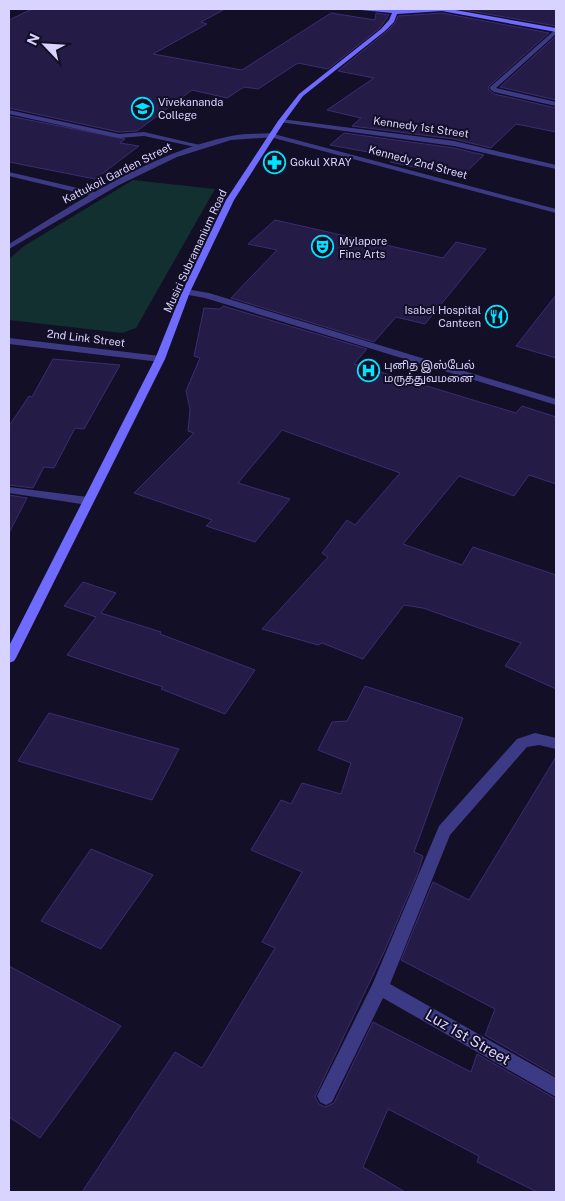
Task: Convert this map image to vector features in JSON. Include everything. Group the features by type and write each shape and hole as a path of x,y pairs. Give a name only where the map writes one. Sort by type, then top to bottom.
{"main road":[{"path":"354,9 392,11 442,9 556,30"},
{"name":"Musiri Subramanium Road","path":"9,658 160,359 186,292 230,200 281,121 301,95 383,30 392,21 392,11"}],"street":[{"path":"556,30 492,88 496,91 556,104"},
{"path":"9,112 119,136 144,134 200,146"},
{"name":"Kennedy 1st Street","path":"281,121 411,136 482,148 556,167"},
{"name":"Kattukoil Garden Street","path":"10,245 96,195 158,163 200,146 232,138 273,135"},
{"name":"Kennedy 2nd Street","path":"273,135 556,211"},
{"path":"9,174 96,195"},
{"path":"186,292 206,295 556,402"},
{"name":"2nd Link Street","path":"9,341 160,359"},
{"path":"9,490 88,501"},
{"path":"326,1096 380,987 444,831 522,743 528,739 538,738 556,744"},
{"name":"Luz 1st Street","path":"380,987 556,1088"}],"green space":[{"path":"133,180 215,189 136,328 122,333 9,320 9,259 24,246"}],"building":[{"path":"32,9 225,9 201,22 207,24 153,54 242,70 331,13 375,20 376,13 389,15 380,28 328,69 298,63 258,89 244,87 227,98 192,90 137,131 119,132 9,108 9,20"},
{"path":"459,9 556,9 556,26"},
{"path":"442,13 549,33 489,86 488,89 494,94 556,108 556,132 516,124 491,148 454,139 352,126 361,118 327,110 374,78 338,71 386,32 395,23 398,16"},
{"path":"556,36 556,100 500,87"},
{"path":"9,116 125,139 120,143 139,146 95,179 9,162"},
{"path":"344,133 454,148 484,155 461,177 390,162 395,157 330,145"},
{"path":"275,220 443,258 456,242 486,249 425,324 396,317 374,342 231,298 277,250 248,244"},
{"path":"556,295 556,358 516,346"},
{"path":"223,306 367,349 354,364 516,413 522,406 556,417 556,484 529,475 514,496 459,476 403,544 462,565 473,547 556,575 556,689 505,666 521,643 423,608 404,605 363,659 322,643 318,645 262,629 328,557 322,553 347,520 355,525 400,473 282,430 238,483 290,499 255,542 206,526 212,520 134,493 194,433 188,431 190,409 186,391 200,358 194,356 204,308 220,309"},
{"path":"53,359 120,365 84,429 75,428 54,468 44,467 33,488 9,485 9,426 29,396 32,397"},
{"path":"9,495 27,498 9,533"},
{"path":"83,582 116,593 101,613 161,632 160,634 255,670 225,714 161,689 163,687 67,655 96,617 64,606"},
{"path":"365,686 463,718 414,852 423,856 417,875 384,952 315,1097 319,1104 325,1107 334,1103 373,1022 471,1072 477,1054 556,1099 556,1192 537,1192 477,1162 479,1156 388,1109 363,1167 405,1192 82,1192 175,1052 202,1068 275,948 262,942 302,872 251,850 281,800 291,804 302,783 341,794 351,763 318,750 332,722 347,721"},
{"path":"49,713 179,749 152,800 18,761"},
{"path":"556,757 556,1076 485,1035 495,1009 401,960 433,882 469,900"},
{"path":"91,849 153,875 101,949 41,921"},
{"path":"9,966 121,1026 40,1138 9,1117"}],"place":[{"name":"Vivekananda College","path":"142,108"},
{"name":"Gokul XRAY","path":"274,162"},
{"name":"Mylapore Fine Arts","path":"323,247"},
{"name":"Isabel Hospital Canteen","path":"497,316"},
{"name":"புனித இஸ்பேல் மருத்துவமனை","path":"368,371"}]}
